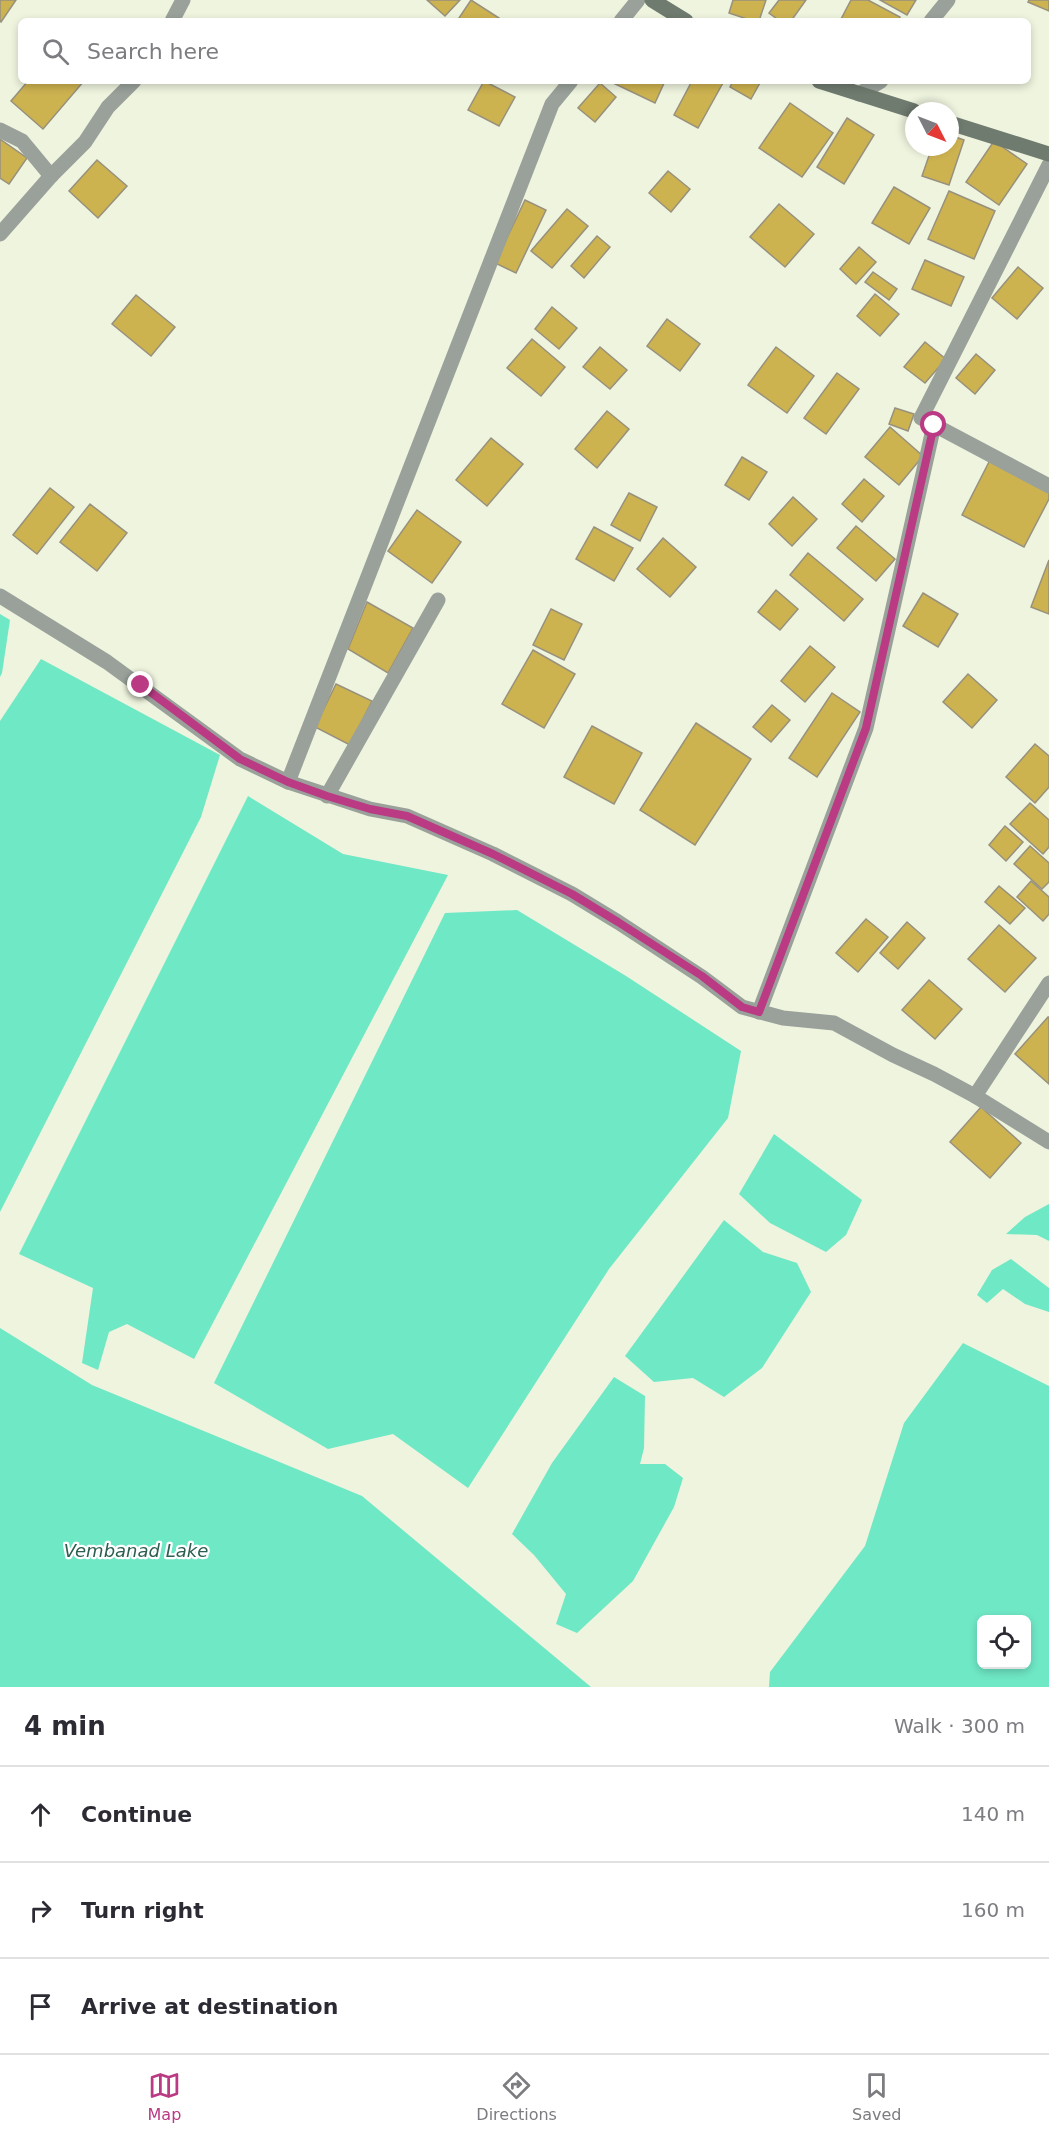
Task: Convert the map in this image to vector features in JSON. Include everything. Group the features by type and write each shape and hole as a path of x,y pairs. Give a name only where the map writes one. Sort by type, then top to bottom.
{"main road":[{"path":"652,0 681,18"},
{"path":"828,84 905,108"},
{"path":"959,126 1049,154"}],"street":[{"path":"174,18 183,0"},
{"path":"623,18 638,0"},
{"path":"933,18 948,0"},
{"path":"0,234 51,176 85,142 108,106 131,84"},
{"path":"288,782 552,104 569,84"},
{"path":"859,94 876,84"},
{"path":"0,130 22,141 51,176"},
{"path":"1049,165 921,418 1049,486"},
{"path":"759,1012 866,728 934,425"},
{"path":"0,596 107,662 240,759 288,782 327,796 370,809 407,816 493,854 538,876 641,936 742,1007 783,1018 834,1023 893,1056 975,1096 1049,1142"},
{"path":"327,796 438,600"},
{"path":"975,1096 1049,983"}],"water":[{"path":"0,614 10,620 0,677"},
{"path":"41,659 220,755 201,817 0,1212 0,721"},
{"path":"248,796 343,854 448,875 194,1359 127,1324 109,1332 98,1370 82,1363 93,1288 19,1254"},
{"path":"517,910 626,976 741,1051 728,1118 609,1269 468,1488 393,1434 328,1449 214,1383 445,913"},
{"path":"774,1134 862,1200 846,1235 826,1252 770,1223 739,1194"},
{"path":"1049,1204 1049,1241 1037,1235 1006,1234 1025,1217"},
{"path":"724,1220 763,1252 797,1263 811,1292 762,1368 724,1397 693,1378 654,1382 625,1356"},
{"path":"1011,1259 1049,1288 1049,1312 1025,1304 1003,1289 987,1303 977,1295 992,1270"},
{"name":"Vembanad Lake","path":"0,1328 92,1385 362,1496 591,1687 0,1687"},
{"path":"963,1343 1049,1386 1049,1687 769,1687 770,1672 865,1546 904,1423"},
{"path":"614,1377 645,1396 644,1448 640,1464 665,1464 683,1478 674,1507 633,1581 577,1633 556,1624 566,1594 534,1555 512,1534 552,1463"}],"building":[{"path":"0,0 16,0 1,22 0,21"},
{"path":"427,0 460,0 445,16"},
{"path":"471,0 499,18 459,18"},
{"path":"733,0 766,0 760,18 744,18 729,13"},
{"path":"779,0 806,0 793,18 776,18 769,13"},
{"path":"851,0 868,0 900,17 900,18 842,18"},
{"path":"880,0 916,0 907,15"},
{"path":"1029,0 1049,0 1049,11 1028,2"},
{"path":"25,84 81,84 43,129 11,101"},
{"path":"482,84 490,84 515,97 499,126 468,110"},
{"path":"599,84 616,97 595,122 578,108"},
{"path":"615,84 664,84 655,103"},
{"path":"690,84 722,84 698,128 674,115"},
{"path":"732,84 759,84 751,99 730,87"},
{"path":"790,103 833,133 802,177 759,148"},
{"path":"847,118 874,135 844,184 817,167"},
{"path":"959,138 964,140 959,155"},
{"path":"0,139 27,158 9,184 0,178"},
{"path":"994,141 1027,164 999,205 966,182"},
{"path":"929,156 959,156 949,185 922,176"},
{"path":"97,160 127,186 98,218 69,191"},
{"path":"668,171 690,189 671,212 649,193"},
{"path":"894,187 930,208 909,244 872,223"},
{"path":"949,191 995,211 974,259 928,239"},
{"path":"525,200 546,210 516,273 495,263"},
{"path":"779,204 814,234 785,267 750,237"},
{"path":"567,209 588,226 552,268 531,251"},
{"path":"597,236 610,247 584,278 571,266"},
{"path":"859,247 876,262 856,284 840,269"},
{"path":"925,260 964,277 951,306 912,289"},
{"path":"1018,267 1043,288 1017,319 992,298"},
{"path":"873,272 897,289 889,300 865,282"},
{"path":"875,294 899,314 880,336 857,316"},
{"path":"136,295 175,327 151,356 112,324"},
{"path":"552,307 577,328 559,349 535,329"},
{"path":"667,319 700,344 680,371 647,346"},
{"path":"532,339 565,367 541,396 507,368"},
{"path":"925,342 946,359 925,383 904,367"},
{"path":"600,347 627,370 610,389 583,367"},
{"path":"776,347 814,376 787,413 748,385"},
{"path":"976,354 995,370 975,394 956,378"},
{"path":"837,373 859,389 826,434 804,418"},
{"path":"895,408 914,414 908,431 889,424"},
{"path":"607,411 629,429 597,468 575,449"},
{"path":"890,427 923,456 899,485 865,457"},
{"path":"491,438 523,464 487,506 456,480"},
{"path":"742,457 767,472 749,500 725,485"},
{"path":"990,460 1049,490 1049,499 1024,547 962,515"},
{"path":"864,479 884,496 862,522 842,504"},
{"path":"50,488 74,507 37,554 13,535"},
{"path":"629,493 657,507 640,541 611,525"},
{"path":"793,497 817,519 792,546 769,524"},
{"path":"90,504 127,533 97,571 60,542"},
{"path":"417,510 461,542 432,583 388,551"},
{"path":"856,526 895,559 876,581 837,548"},
{"path":"594,527 633,548 614,581 576,559"},
{"path":"663,538 696,567 670,597 637,569"},
{"path":"808,553 863,599 844,621 790,575"},
{"path":"1049,560 1049,614 1031,607"},
{"path":"776,590 798,609 780,630 758,612"},
{"path":"923,593 958,614 938,647 903,626"},
{"path":"367,602 413,628 388,673 348,649"},
{"path":"551,609 582,624 564,660 533,645"},
{"path":"810,646 835,667 805,702 781,681"},
{"path":"533,650 575,674 544,728 502,704"},
{"path":"968,674 997,700 972,728 943,702"},
{"path":"336,684 372,701 350,745 315,727"},
{"path":"832,693 860,712 817,777 789,758"},
{"path":"772,705 790,720 771,742 753,727"},
{"path":"696,723 751,759 695,845 640,810"},
{"path":"592,726 642,753 614,804 564,777"},
{"path":"1035,744 1049,756 1049,787 1035,803 1006,777"},
{"path":"1030,803 1049,820 1049,847 1043,854 1010,824"},
{"path":"1005,826 1023,842 1006,861 989,845"},
{"path":"1030,846 1049,863 1049,882 1042,889 1014,864"},
{"path":"1031,881 1049,897 1049,914 1043,921 1017,897"},
{"path":"999,886 1025,908 1010,924 985,902"},
{"path":"866,919 888,937 858,972 836,953"},
{"path":"907,922 925,938 898,969 880,953"},
{"path":"999,925 1036,958 1005,992 968,959"},
{"path":"929,980 962,1009 935,1039 902,1010"},
{"path":"1049,1017 1049,1084 1015,1054"},
{"path":"981,1107 1021,1143 990,1178 950,1142"}],"route":[{"path":"141,685 240,759 288,782 327,796 370,809 407,816 493,854 572,894 702,976 742,1007 759,1012 866,728 934,425"}]}
